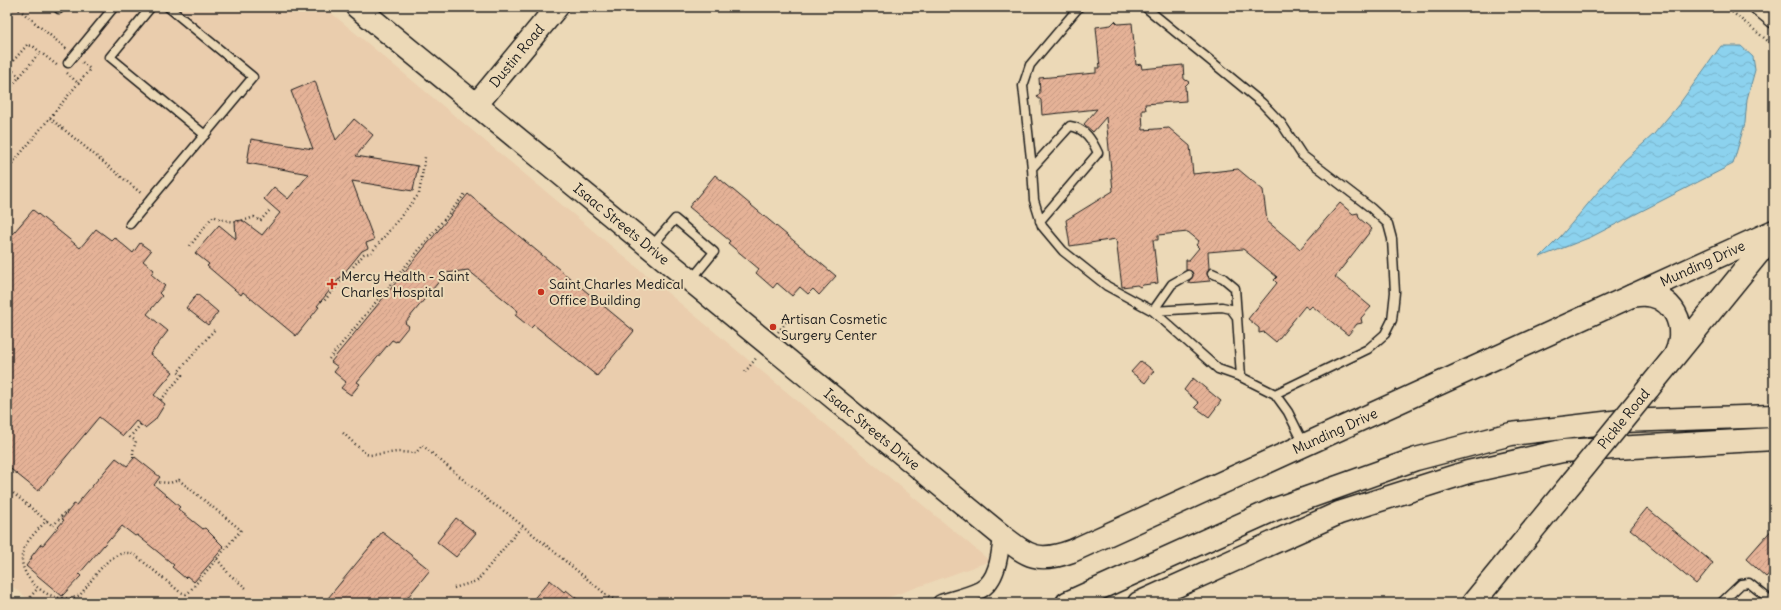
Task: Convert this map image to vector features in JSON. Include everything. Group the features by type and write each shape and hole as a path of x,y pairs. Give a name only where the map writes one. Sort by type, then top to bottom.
{"main road":[{"name":"Isaac Streets Drive","path":"357,7 1002,536 1028,554 1038,558"},
{"name":"Dustin Road","path":"476,105 557,7"},
{"name":"Munding Drive","path":"1038,558 1059,556 1072,551 1774,231"},
{"name":"Pickle Road","path":"1473,603 1774,234"},
{"name":"Munding Drive","path":"1630,296 1654,296 1662,300 1672,310 1680,324 1681,332 1675,356"},
{"path":"1067,603 1273,510 1416,459 1511,434 1621,421 1774,416"},
{"path":"1139,603 1339,513 1468,472 1562,451 1774,439"},
{"path":"1056,603 1088,593"}],"street":[{"path":"1758,7 1774,20"},
{"path":"941,603 981,589 990,581 995,572 998,561 1002,536"}],"lane":[{"path":"68,63 114,7"},
{"path":"151,7 110,56 205,135"},
{"path":"130,224 253,77 168,7"},
{"path":"1079,7 1030,65 1024,86 1034,200 1042,226 1063,251 1106,286 1154,311 1218,369 1241,377 1275,394 1288,412 1304,445"},
{"path":"1145,7 1262,103 1281,123 1302,155 1371,208 1388,224 1392,239 1395,292 1392,320 1385,334 1368,349 1275,394"},
{"path":"1032,168 1070,126 1079,127 1092,140 1098,153 1040,221"},
{"path":"651,248 675,219 714,252 690,281"},
{"path":"1212,273 1223,278 1235,288 1241,377"},
{"path":"1154,311 1172,284 1188,275"},
{"path":"1154,311 1222,307 1232,309 1237,317"},
{"path":"1721,603 1741,584 1750,584 1774,603"}],"path":[{"path":"1726,7 1774,46"},
{"path":"20,77 8,67 27,45 33,46 78,84"},
{"path":"7,92 40,52"},
{"path":"7,170 50,118 144,196"},
{"path":"321,301 324,301 364,254 371,253 419,194 425,157"},
{"path":"329,359 465,194"},
{"path":"190,246 213,216 230,222 243,221 254,217 260,221 271,209"},
{"path":"160,400 182,375 178,372 216,328"},
{"path":"133,458 133,451 136,441 130,437 140,424"},
{"path":"343,433 366,454 370,455 398,452 416,453 422,445 490,502 507,513 609,597 622,603"},
{"path":"47,520 25,547 22,556 26,572 38,588 57,597 77,597 111,558 126,552 135,555 180,592 186,594 241,530 179,480 170,483 156,482"},
{"path":"7,488 53,526 66,511 67,512"},
{"path":"454,588 477,581 522,526"},
{"path":"217,559 229,574 246,588"},
{"path":"25,603 38,588"}],"shaded area":[{"name":"Mercy Health - Saint Charles Hospital","path":"7,7 324,7 990,561 873,603 33,603 7,582"}],"water":[{"path":"1721,46 1741,46 1753,57 1755,70 1747,99 1745,123 1733,164 1591,237 1540,257 1561,236 1624,161 1654,134 1680,103"}],"building":[{"path":"1115,21 1118,24 1132,23 1136,65 1141,64 1142,69 1183,65 1184,79 1189,82 1185,86 1186,101 1145,104 1146,110 1142,110 1143,130 1169,128 1190,146 1193,174 1238,169 1263,190 1267,221 1300,249 1340,203 1353,214 1358,213 1359,218 1372,229 1335,277 1371,307 1361,318 1362,323 1357,324 1348,335 1312,306 1309,309 1305,306 1276,342 1264,332 1259,333 1259,328 1248,319 1277,283 1274,280 1277,277 1243,249 1208,252 1209,268 1207,274 1210,281 1188,283 1193,275 1191,271 1186,270 1186,260 1189,260 1199,248 1196,245 1199,241 1188,232 1158,235 1158,240 1153,240 1158,283 1143,285 1140,287 1137,285 1122,287 1116,239 1070,246 1066,220 1113,191 1106,117 1093,132 1084,124 1097,109 1042,115 1041,100 1037,97 1040,93 1039,78 1096,73 1096,68 1100,68 1096,27 1111,25"},
{"path":"315,81 336,140 354,119 373,135 356,156 418,166 413,191 352,181 374,240 366,243 368,248 362,251 317,306 319,307 296,336 243,292 241,295 207,266 209,264 195,253 219,225 236,239 235,221 242,220 262,235 280,213 264,199 274,187 288,199 309,174 247,163 251,139 313,149 291,91"},
{"path":"715,175 836,276 819,295 813,289 808,294 800,287 792,296 777,283 773,288 756,273 759,269 728,243 730,241 689,207"},
{"name":"Saint Charles Medical Office Building","path":"468,194 634,331 597,376 534,325 531,328 515,315 518,311 468,270 446,273 405,323 409,326 396,342 392,340 357,382 360,384 351,395 341,388 346,382 334,372 338,367 331,362"},
{"path":"33,210 80,248 96,229 111,240 114,237 133,253 140,243 151,251 143,261 154,270 151,274 165,286 159,293 162,296 147,314 168,331 150,354 173,372 154,395 165,404 155,420 145,428 136,421 123,436 99,417 38,491 7,466 7,249 13,241 9,238"},
{"path":"197,294 218,312 208,325 186,308"},
{"path":"1141,361 1154,371 1145,383 1131,372"},
{"path":"1193,378 1221,401 1209,417 1195,407 1199,403 1184,390"},
{"path":"135,457 160,477 154,485 180,507 178,509 203,529 205,528 224,547 194,582 187,576 185,578 172,567 174,565 137,535 135,536 122,526 79,574 81,576 62,596 26,566 41,544 43,545 64,520 62,519 74,504 76,505 116,458 127,466"},
{"path":"1647,508 1713,563 1696,584 1630,529"},
{"path":"456,518 476,533 456,557 437,542"},
{"path":"1774,527 1774,568 1766,577 1746,559"},
{"path":"382,532 430,570 403,603 324,603"},
{"path":"550,580 564,592 566,590 582,603 530,603"}],"place":[{"name":"Mercy Health - Saint Charles Hospital","path":"332,284"},
{"name":"Saint Charles Medical Office Building","path":"541,292"},
{"name":"Artisan Cosmetic Surgery Center","path":"773,327"}]}
